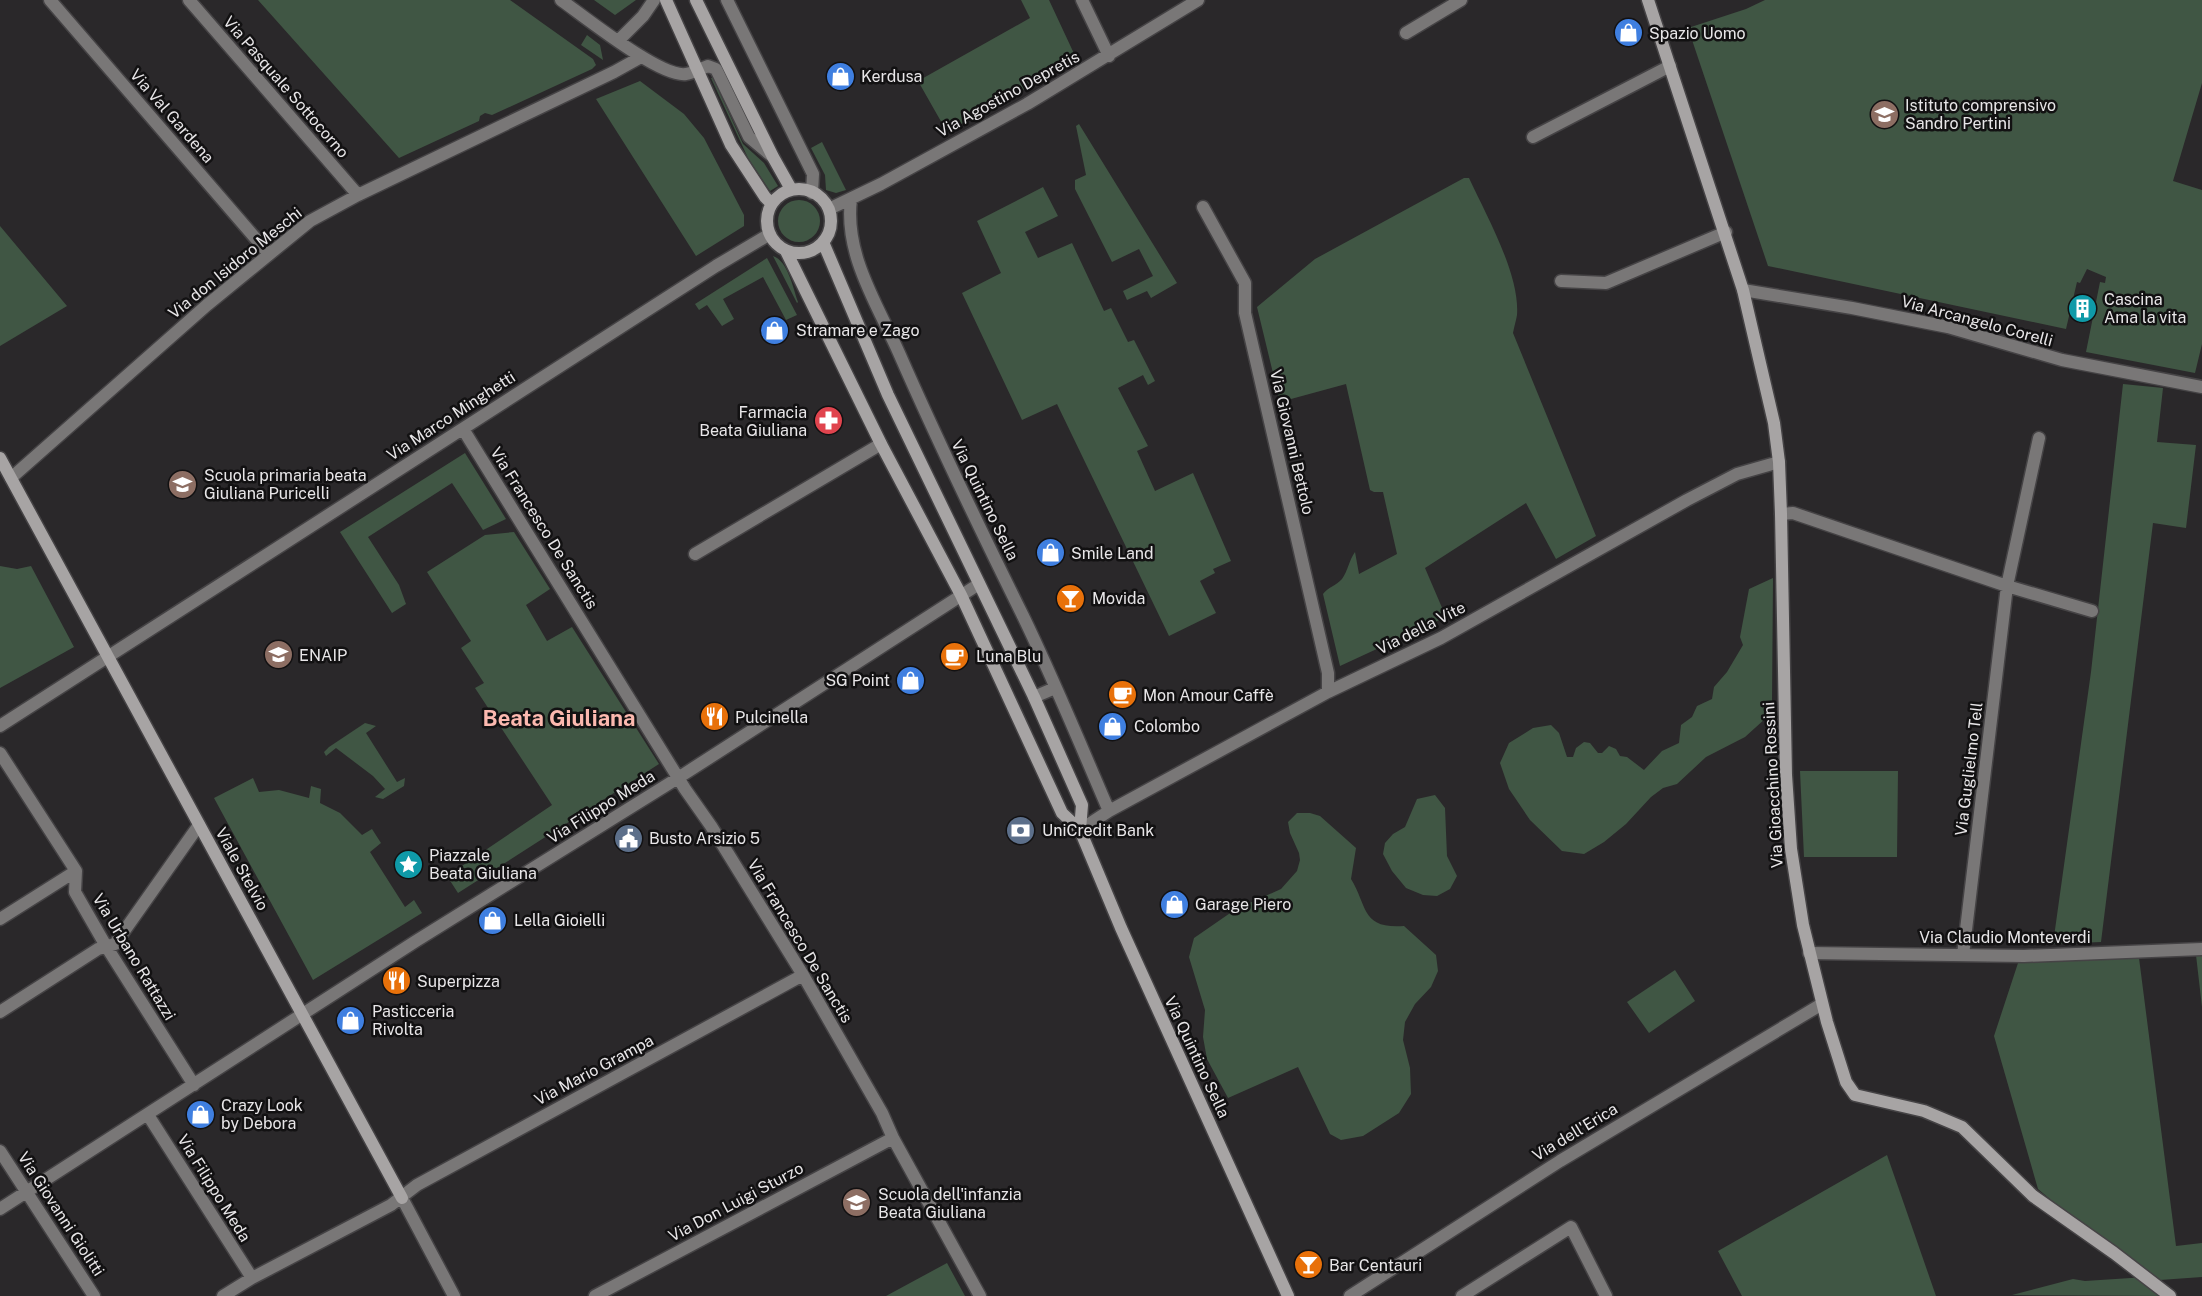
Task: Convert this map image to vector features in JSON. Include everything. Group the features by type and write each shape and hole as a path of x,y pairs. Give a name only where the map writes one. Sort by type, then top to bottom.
{"street":[{"name":"Via Val Gardena","path":"50,0 269,254"},
{"name":"Via Pasquale Sottocorno","path":"189,0 358,195"},
{"path":"561,0 641,57 667,71 687,74 708,66 716,69 749,137 773,157"},
{"path":"619,40 643,16 654,0"},
{"path":"666,0 731,145 772,204"},
{"path":"696,0 791,189"},
{"path":"727,0 813,174 812,193"},
{"path":"1082,0 1109,56"},
{"name":"Via Agostino Depretis","path":"829,208 851,199 1027,104 1198,0"},
{"path":"1406,33 1461,0"},
{"name":"Via Gioacchino Rossini","path":"1648,0 1726,232 1743,290 1770,405 1779,462 1788,824 1797,893 1809,953 1846,1082 1854,1095 1924,1111 1962,1127 2033,1196 2170,1296"},
{"name":"Via don Isidoro Meschi","path":"11,478 207,305 310,221 358,195 641,57"},
{"path":"1533,137 1670,66"},
{"path":"770,234 768,224 772,204 777,197 791,189 812,193 819,197 829,208 830,227 823,242 815,249 806,252 786,251"},
{"name":"Via Quintino Sella","path":"851,199 849,214 852,243 868,285 942,451 1024,619 1109,811"},
{"name":"Via Giovanni Bettolo","path":"1203,207 1245,283 1245,312 1328,673 1328,692"},
{"path":"1561,280 1606,283 1726,232"},
{"name":"Via Quintino Sella","path":"770,234 786,251 881,444 961,595 1062,813 1080,830 1121,928 1288,1296"},
{"name":"Via Marco Minghetti","path":"0,726 716,266 770,234"},
{"name":"Via Quintino Sella","path":"823,242 888,395 1034,697 1082,805 1080,830"},
{"name":"Via Arcangelo Corelli","path":"1743,290 1948,327 2062,360 2202,387"},
{"name":"Via Francesco De Sanctis","path":"463,429 678,778 804,975 882,1113 893,1138 980,1296"},
{"name":"Via Guglielmo Tell","path":"1963,955 2007,586 2039,438"},
{"path":"695,554 881,444"},
{"name":"Viale Stelvio","path":"0,458 454,1296"},
{"name":"Via della Vite","path":"1080,830 1109,811 1328,692 1441,638 1697,495 1737,474 1779,462"},
{"path":"1781,514 1793,513 2007,586 2091,611"},
{"name":"Via Filippo Meda","path":"0,1209 416,941 678,778 979,584"},
{"path":"1034,697 1055,688"},
{"name":"Via Urbano Rattazzi","path":"0,753 76,871 75,892 106,946 194,1085"},
{"path":"0,1012 98,949 115,944 199,825"},
{"path":"0,919 76,871"},
{"name":"Via Claudio Monteverdi","path":"1809,953 2024,956 2202,949"},
{"name":"Via Mario Grampa","path":"223,1296 252,1278 402,1198 417,1185 804,975"},
{"name":"Via dell'Erica","path":"1350,1296 1560,1161 1822,1004"},
{"name":"Via Filippo Meda","path":"148,1115 252,1278"},
{"name":"Via Don Luigi Sturzo","path":"595,1296 893,1138"},
{"name":"Via Giovanni Giolitti","path":"0,1151 94,1296"},
{"path":"1462,1296 1571,1227 1606,1296"}],"green space":[{"path":"258,0 510,0 593,59 596,65 592,69 492,115 485,113 480,116 479,121 399,158"},
{"path":"594,0 636,0 615,15"},
{"path":"1021,0 1049,0 1077,60 947,132 918,81 1030,18"},
{"name":"Istituto comprensivo Sandro Pertini","path":"1765,0 2202,0 2202,83 2173,181 2202,190 2202,344 2195,373 2086,352 2100,282 2105,283 2106,277 2087,269 2080,283 2077,282 2066,329 1768,266 1688,28 1746,9"},
{"path":"587,35 600,45 603,60 581,45"},
{"path":"711,78 743,144 764,163 778,186 770,191 748,158"},
{"path":"640,81 684,114 704,138 744,215 744,226 696,256 596,99"},
{"path":"1079,124 1177,283 1151,298 1147,291 1127,300 1123,291 1153,276 1139,249 1112,262 1075,189 1075,180 1086,175 1076,126"},
{"path":"822,142 846,190 836,193 826,190 825,175 811,148"},
{"path":"1464,178 1469,178 1508,263 1516,299 1517,315 1513,333 1596,536 1556,559 1526,503 1425,568 1446,617 1340,666 1323,594 1342,579 1355,552 1359,574 1397,554 1383,492 1370,490 1346,384 1280,402 1257,307 1315,259"},
{"path":"1043,187 1058,216 1025,232 1038,258 1072,243 1104,311 1111,308 1128,342 1134,340 1155,381 1148,385 1143,375 1118,388 1148,446 1137,451 1155,491 1193,473 1231,561 1213,569 1215,573 1200,581 1216,613 1169,636 1057,404 1022,420 962,293 1001,273 977,221"},
{"path":"799,200 814,206 820,221 814,236 799,242 784,236 778,221 784,206"},
{"path":"0,226 67,306 0,346"},
{"path":"773,256 783,263 797,303"},
{"path":"767,258 797,315 786,320 763,277 723,299 734,319 722,326 707,305 699,310 695,304"},
{"path":"2123,384 2163,388 2157,442 2196,445 2186,528 2153,523 2101,942 2053,944 2091,672"},
{"path":"465,453 506,519 483,530 452,483 368,537 399,585 406,604 392,613 340,532"},
{"path":"514,532 550,589 526,605 547,641 572,627 659,764 458,893 447,876 552,805 475,688 484,683 461,648 471,641 427,572 485,535"},
{"path":"0,566 17,569 31,566 74,647 0,688"},
{"path":"1773,578 1772,702 1766,718 1745,737 1706,757 1677,784 1663,788 1651,797 1626,824 1604,842 1584,854 1562,851 1530,820 1509,789 1500,763 1509,743 1533,728 1551,725 1559,733 1567,757 1573,757 1576,748 1584,742 1590,743 1598,753 1602,753 1609,746 1616,749 1620,756 1627,757 1644,770 1662,751 1679,743 1681,725 1692,717 1697,706 1712,699 1714,687 1727,672 1743,645 1740,637 1749,589"},
{"path":"365,723 376,726 366,733 397,782 405,778 404,786 383,799 375,797 385,789 373,776 336,748 326,756 324,752"},
{"path":"1800,771 1898,771 1897,857 1804,857"},
{"path":"253,778 259,792 279,790 309,798 311,786 321,789 320,803 340,813 362,835 372,829 381,843 370,852 405,907 414,900 422,913 313,980 214,798"},
{"path":"1435,795 1445,808 1447,856 1457,876 1450,889 1437,896 1423,895 1406,888 1392,871 1383,854 1385,843 1393,834 1405,827 1417,799"},
{"path":"1297,813 1320,816 1356,848 1351,879 1373,920 1390,926 1404,926 1436,955 1438,971 1431,987 1415,1004 1405,1022 1403,1040 1410,1068 1411,1094 1399,1113 1363,1136 1341,1140 1330,1134 1298,1067 1228,1098 1207,1059 1203,1037 1205,1010 1189,957 1194,938 1236,909 1281,889 1297,871 1299,853 1288,822"},
{"path":"2202,954 2202,1007 2196,955"},
{"path":"2139,958 2176,1246 2202,1243 2202,1277 2160,1280 2115,1248 2114,1253 2038,1189 1994,1036 2019,960"},
{"path":"1675,970 1695,1001 1649,1033 1627,1002"},
{"path":"1887,1155 1936,1296 1742,1296 1718,1251"},
{"path":"947,1263 965,1296 886,1296"},
{"path":"2146,1277 2171,1296 2012,1295 2073,1279 2085,1281"}],"place":[{"name":"Spazio Uomo","path":"1628,33"},
{"name":"Kerdusa","path":"840,76"},
{"name":"Istituto comprensivo Sandro Pertini","path":"1884,114"},
{"name":"Cascina Ama la vita","path":"2083,308"},
{"name":"Stramare e Zago","path":"775,330"},
{"name":"Farmacia Beata Giuliana","path":"828,421"},
{"name":"Scuola primaria beata Giuliana Puricelli","path":"183,484"},
{"name":"Smile Land","path":"1050,553"},
{"name":"Movida","path":"1071,598"},
{"name":"ENAIP","path":"278,655"},
{"name":"Luna Blu","path":"955,656"},
{"name":"SG Point","path":"911,680"},
{"name":"Mon Amour Caffè","path":"1122,695"},
{"name":"Pulcinella","path":"714,717"},
{"name":"Colombo","path":"1113,726"},
{"name":"UniCredit Bank","path":"1021,830"},
{"name":"Busto Arsizio 5","path":"628,838"},
{"name":"Piazzale Beata Giuliana","path":"408,864"},
{"name":"Garage Piero","path":"1174,904"},
{"name":"Lella Gioielli","path":"493,920"},
{"name":"Superpizza","path":"396,981"},
{"name":"Pasticceria Rivolta","path":"351,1020"},
{"name":"Crazy Look by Debora","path":"200,1114"},
{"name":"Scuola dell'infanzia Beata Giuliana","path":"857,1203"},
{"name":"Bar Centauri","path":"1308,1265"}],"district":[{"name":"Beata Giuliana","path":"559,718"}]}
